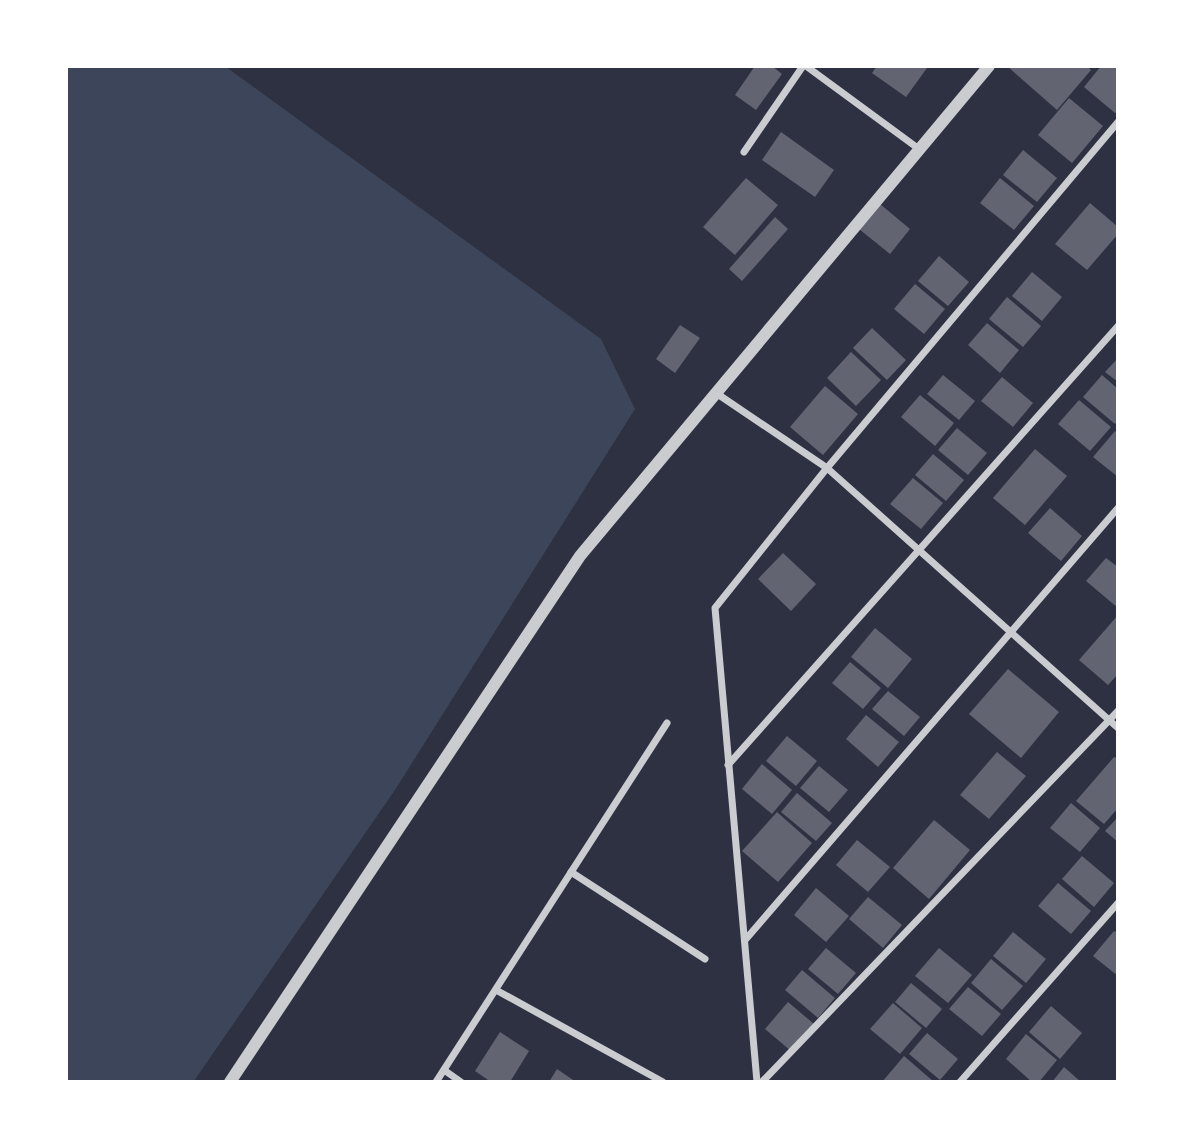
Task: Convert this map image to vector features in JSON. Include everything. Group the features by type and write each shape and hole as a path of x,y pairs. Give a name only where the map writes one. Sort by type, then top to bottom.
{"street":[{"path":"744,152 805,66 919,149"},
{"path":"230,1082 580,556 989,66"},
{"path":"760,1082 715,608 827,468 1118,122"},
{"path":"728,765 1118,326"},
{"path":"716,393 827,468 1118,728"},
{"path":"746,939 1118,508"},
{"path":"760,1082 1118,711"},
{"path":"436,1082 667,723"},
{"path":"571,872 705,959"},
{"path":"960,1082 1118,903"},
{"path":"496,990 663,1082"},
{"path":"444,1070 461,1082"}],"shaded area":[{"path":"66,67 226,67 601,339 635,409 395,790 194,1081 67,1081"}],"building":[{"path":"755,66 772,66 782,74 756,110 735,95"},
{"path":"877,66 927,68 906,97 872,73"},
{"path":"1007,66 1087,66 1091,70 1057,110"},
{"path":"1101,66 1118,66 1118,111 1115,113 1084,87"},
{"path":"1069,98 1103,126 1072,163 1038,135"},
{"path":"781,132 834,170 815,197 762,160"},
{"path":"1023,150 1057,178 1037,202 1003,175"},
{"path":"746,178 778,205 735,255 703,227"},
{"path":"1000,178 1034,206 1014,230 980,203"},
{"path":"1090,203 1118,227 1118,234 1087,270 1055,244"},
{"path":"880,204 910,229 890,254 859,229"},
{"path":"775,217 788,229 742,281 729,269"},
{"path":"939,256 969,282 948,306 918,281"},
{"path":"1032,272 1062,297 1042,321 1012,296"},
{"path":"915,284 945,309 924,334 894,309"},
{"path":"1007,297 1041,326 1023,347 989,319"},
{"path":"987,323 1019,350 1000,373 968,345"},
{"path":"680,325 700,338 675,373 656,359"},
{"path":"872,328 906,360 887,380 853,348"},
{"path":"851,352 881,380 856,406 827,378"},
{"path":"1118,358 1118,382 1105,372"},
{"path":"943,375 975,401 959,420 927,394"},
{"path":"1102,375 1118,389 1118,420 1115,424 1083,397"},
{"path":"1002,377 1033,403 1013,427 981,401"},
{"path":"825,386 858,414 823,455 790,427"},
{"path":"920,395 954,423 935,446 901,417"},
{"path":"1079,400 1111,427 1090,451 1058,424"},
{"path":"957,428 987,453 968,475 938,450"},
{"path":"1115,431 1118,433 1118,477 1093,457"},
{"path":"1035,449 1067,476 1025,525 993,498"},
{"path":"933,454 964,480 946,501 915,475"},
{"path":"913,478 943,503 921,529 890,504"},
{"path":"1050,508 1082,536 1061,561 1028,533"},
{"path":"783,553 816,584 791,611 758,579"},
{"path":"1106,558 1118,567 1118,608 1086,581"},
{"path":"1118,615 1118,674 1108,685 1079,660"},
{"path":"875,628 912,659 888,688 851,657"},
{"path":"850,662 881,688 863,709 832,683"},
{"path":"1008,669 1059,712 1021,758 969,714"},
{"path":"888,691 920,717 904,736 872,709"},
{"path":"866,715 899,742 878,767 846,739"},
{"path":"787,736 817,761 796,786 766,761"},
{"path":"997,752 1026,776 989,819 960,795"},
{"path":"1114,757 1118,759 1118,808 1104,824 1076,801"},
{"path":"762,764 792,790 772,814 742,789"},
{"path":"819,766 848,790 829,812 800,788"},
{"path":"797,793 832,823 816,841 781,812"},
{"path":"1071,803 1100,828 1080,852 1050,828"},
{"path":"777,812 812,843 778,882 742,851"},
{"path":"1118,817 1118,842 1105,831"},
{"path":"934,820 970,850 929,899 893,868"},
{"path":"857,840 890,867 868,892 836,865"},
{"path":"1082,856 1114,883 1094,907 1062,879"},
{"path":"1058,883 1091,911 1071,934 1038,906"},
{"path":"816,888 849,916 826,942 794,915"},
{"path":"868,897 902,925 883,948 849,919"},
{"path":"1114,931 1118,933 1118,976 1093,956"},
{"path":"1013,932 1046,959 1026,983 993,956"},
{"path":"826,948 856,973 838,994 808,969"},
{"path":"939,948 972,975 948,1003 915,976"},
{"path":"991,959 1023,986 1002,1010 971,983"},
{"path":"802,970 835,998 818,1018 785,990"},
{"path":"911,983 942,1009 926,1028 895,1002"},
{"path":"968,987 1001,1014 982,1036 949,1009"},
{"path":"788,1002 814,1024 791,1051 765,1029"},
{"path":"893,1003 922,1028 900,1054 870,1029"},
{"path":"1051,1006 1082,1033 1060,1059 1029,1032"},
{"path":"500,1032 529,1051 510,1082 491,1082 475,1071"},
{"path":"927,1033 958,1059 940,1080 909,1054"},
{"path":"1026,1034 1057,1060 1039,1082 1032,1082 1006,1059"},
{"path":"904,1056 934,1082 882,1082"},
{"path":"1064,1067 1081,1082 1052,1082"},
{"path":"557,1069 576,1082 549,1082"}]}
